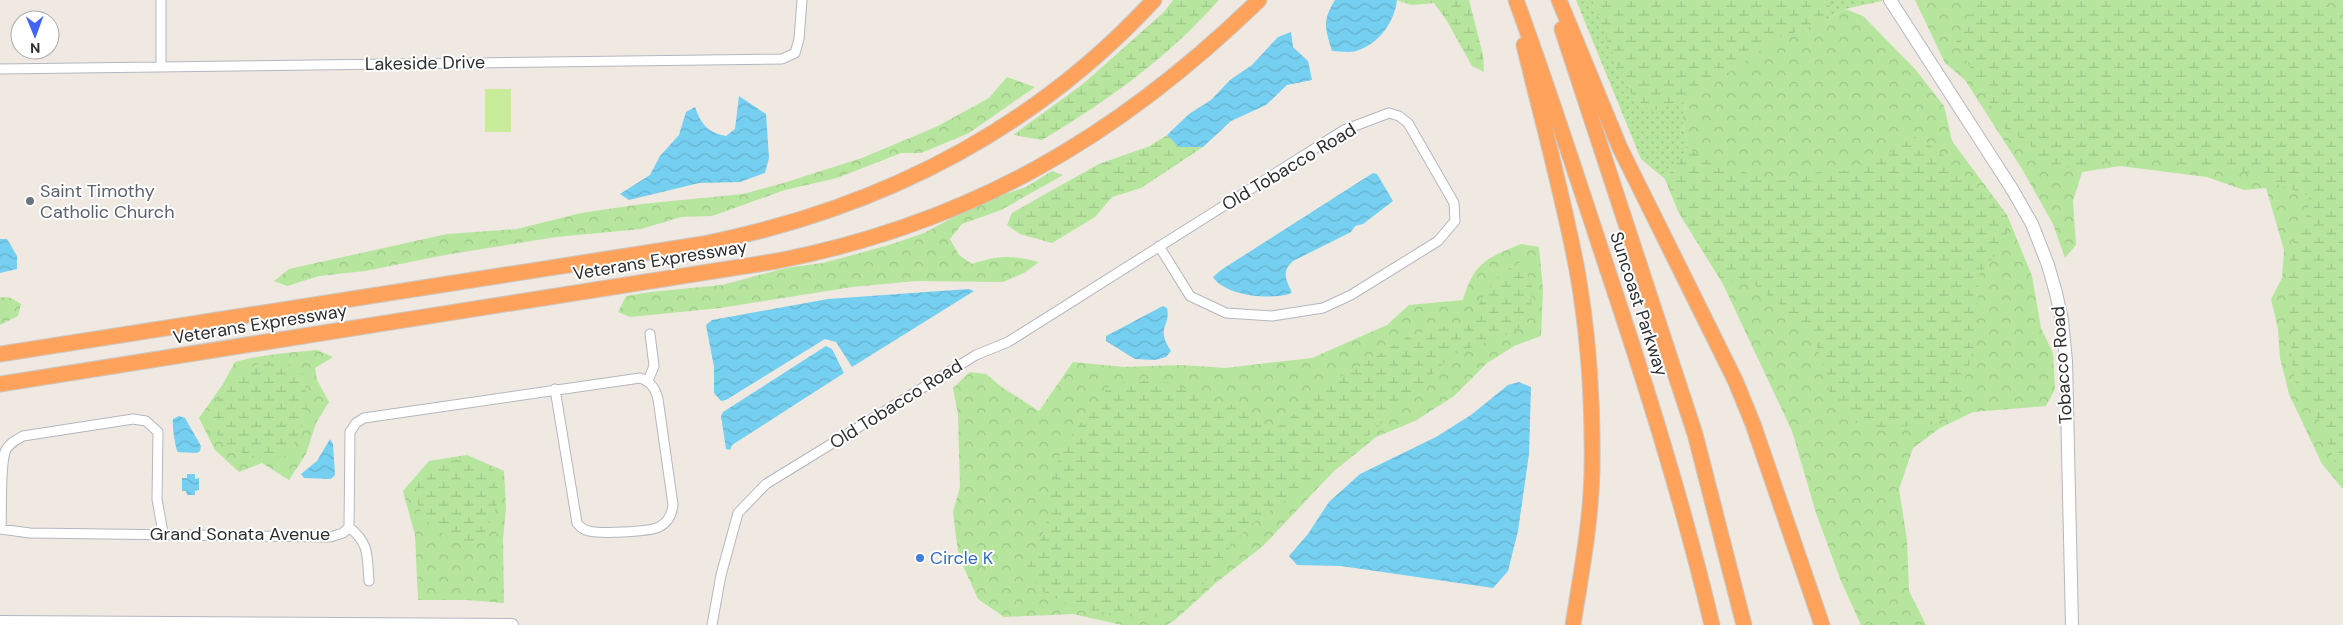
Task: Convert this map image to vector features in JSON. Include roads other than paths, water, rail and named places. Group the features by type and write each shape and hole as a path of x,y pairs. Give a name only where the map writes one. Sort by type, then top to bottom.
{"highway":[{"name":"Veterans Expressway","path":"0,354 703,244 810,218 903,182 998,130 1029,110 1082,69 1154,0"},
{"name":"Veterans Expressway","path":"0,384 777,261 882,236 930,219 989,193 1080,143 1174,77 1259,0"},
{"path":"1514,0 1572,244 1587,338 1592,426 1592,473 1574,625"},
{"name":"Suncoast Parkway","path":"1514,0 1546,82 1656,414 1681,499 1712,625"},
{"name":"Suncoast Parkway","path":"1553,0 1695,434 1744,625"},
{"path":"1559,0 1620,148 1696,300 1749,415 1770,467 1822,625"}],"street":[{"path":"161,0 161,67"},
{"name":"Lakeside Drive","path":"0,69 782,59 795,53 799,39 802,0"},
{"name":"Tobacco Road","path":"1890,0 2012,189 2032,224 2048,265 2062,320 2066,360 2072,625"},
{"name":"Old Tobacco Road","path":"712,625 721,575 738,513 766,484 976,355 1008,342 1159,246 1344,130 1389,113 1399,116 1408,123 1454,202 1455,221 1438,242 1351,295 1323,308 1306,312 1272,316 1226,312 1190,296 1159,246"},
{"path":"555,389 577,523 581,528 598,532 654,528 669,518 673,505 658,399 656,390 648,381 654,366 650,334"},
{"name":"Grand Sonata Avenue","path":"1,529 30,533 330,537 343,533 349,527 349,438 356,423 364,418 555,389 640,378 648,381"},
{"path":"1,529 4,465 6,452 12,442 23,436 133,419 146,421 158,432 158,498 163,534"},
{"path":"349,527 361,538 364,544 369,581"},
{"path":"0,622 512,625"}],"water":[{"path":"1335,0 1397,0 1393,17 1384,32 1364,48 1347,52 1332,51 1328,36 1326,19"},
{"path":"1291,32 1293,47 1308,61 1312,80 1287,85 1266,105 1231,121 1203,147 1179,147 1167,135 1189,114 1211,100 1230,80 1252,65 1278,37"},
{"path":"739,96 766,114 769,158 765,173 740,182 699,183 629,200 620,194 650,175 660,156 679,135 686,112 695,107 703,123 714,133 726,136 735,129"},
{"path":"1373,173 1377,174 1393,201 1363,224 1355,226 1351,232 1293,261 1286,272 1286,279 1292,292 1289,294 1271,297 1248,295 1227,289 1213,277 1221,270"},
{"path":"0,239 7,239 17,256 17,269 0,273"},
{"path":"969,289 974,291 852,367 836,342 825,339 726,400 721,401 714,393 714,367 706,325 712,320 828,299"},
{"path":"1163,306 1167,308 1168,314 1164,337 1171,351 1166,357 1155,360 1135,359 1106,341 1106,336"},
{"path":"826,346 832,349 844,373 732,445 730,450 726,449 721,416 723,412"},
{"path":"1519,382 1531,387 1529,454 1518,531 1508,571 1493,588 1341,566 1297,565 1289,556 1308,534 1329,502 1360,474 1436,437 1471,415 1508,385"},
{"path":"179,416 185,418 201,446 200,451 197,453 178,452 177,450 173,431 173,419"},
{"path":"330,439 333,444 335,475 331,479 304,478 301,474 317,461"},
{"path":"187,474 195,474 195,479 199,478 199,490 195,491 195,495 187,495 186,491 182,491 182,478 187,478"}],"place":[{"name":"Saint Timothy Catholic Church","path":"30,201"},
{"name":"Circle K","path":"920,558"}]}
